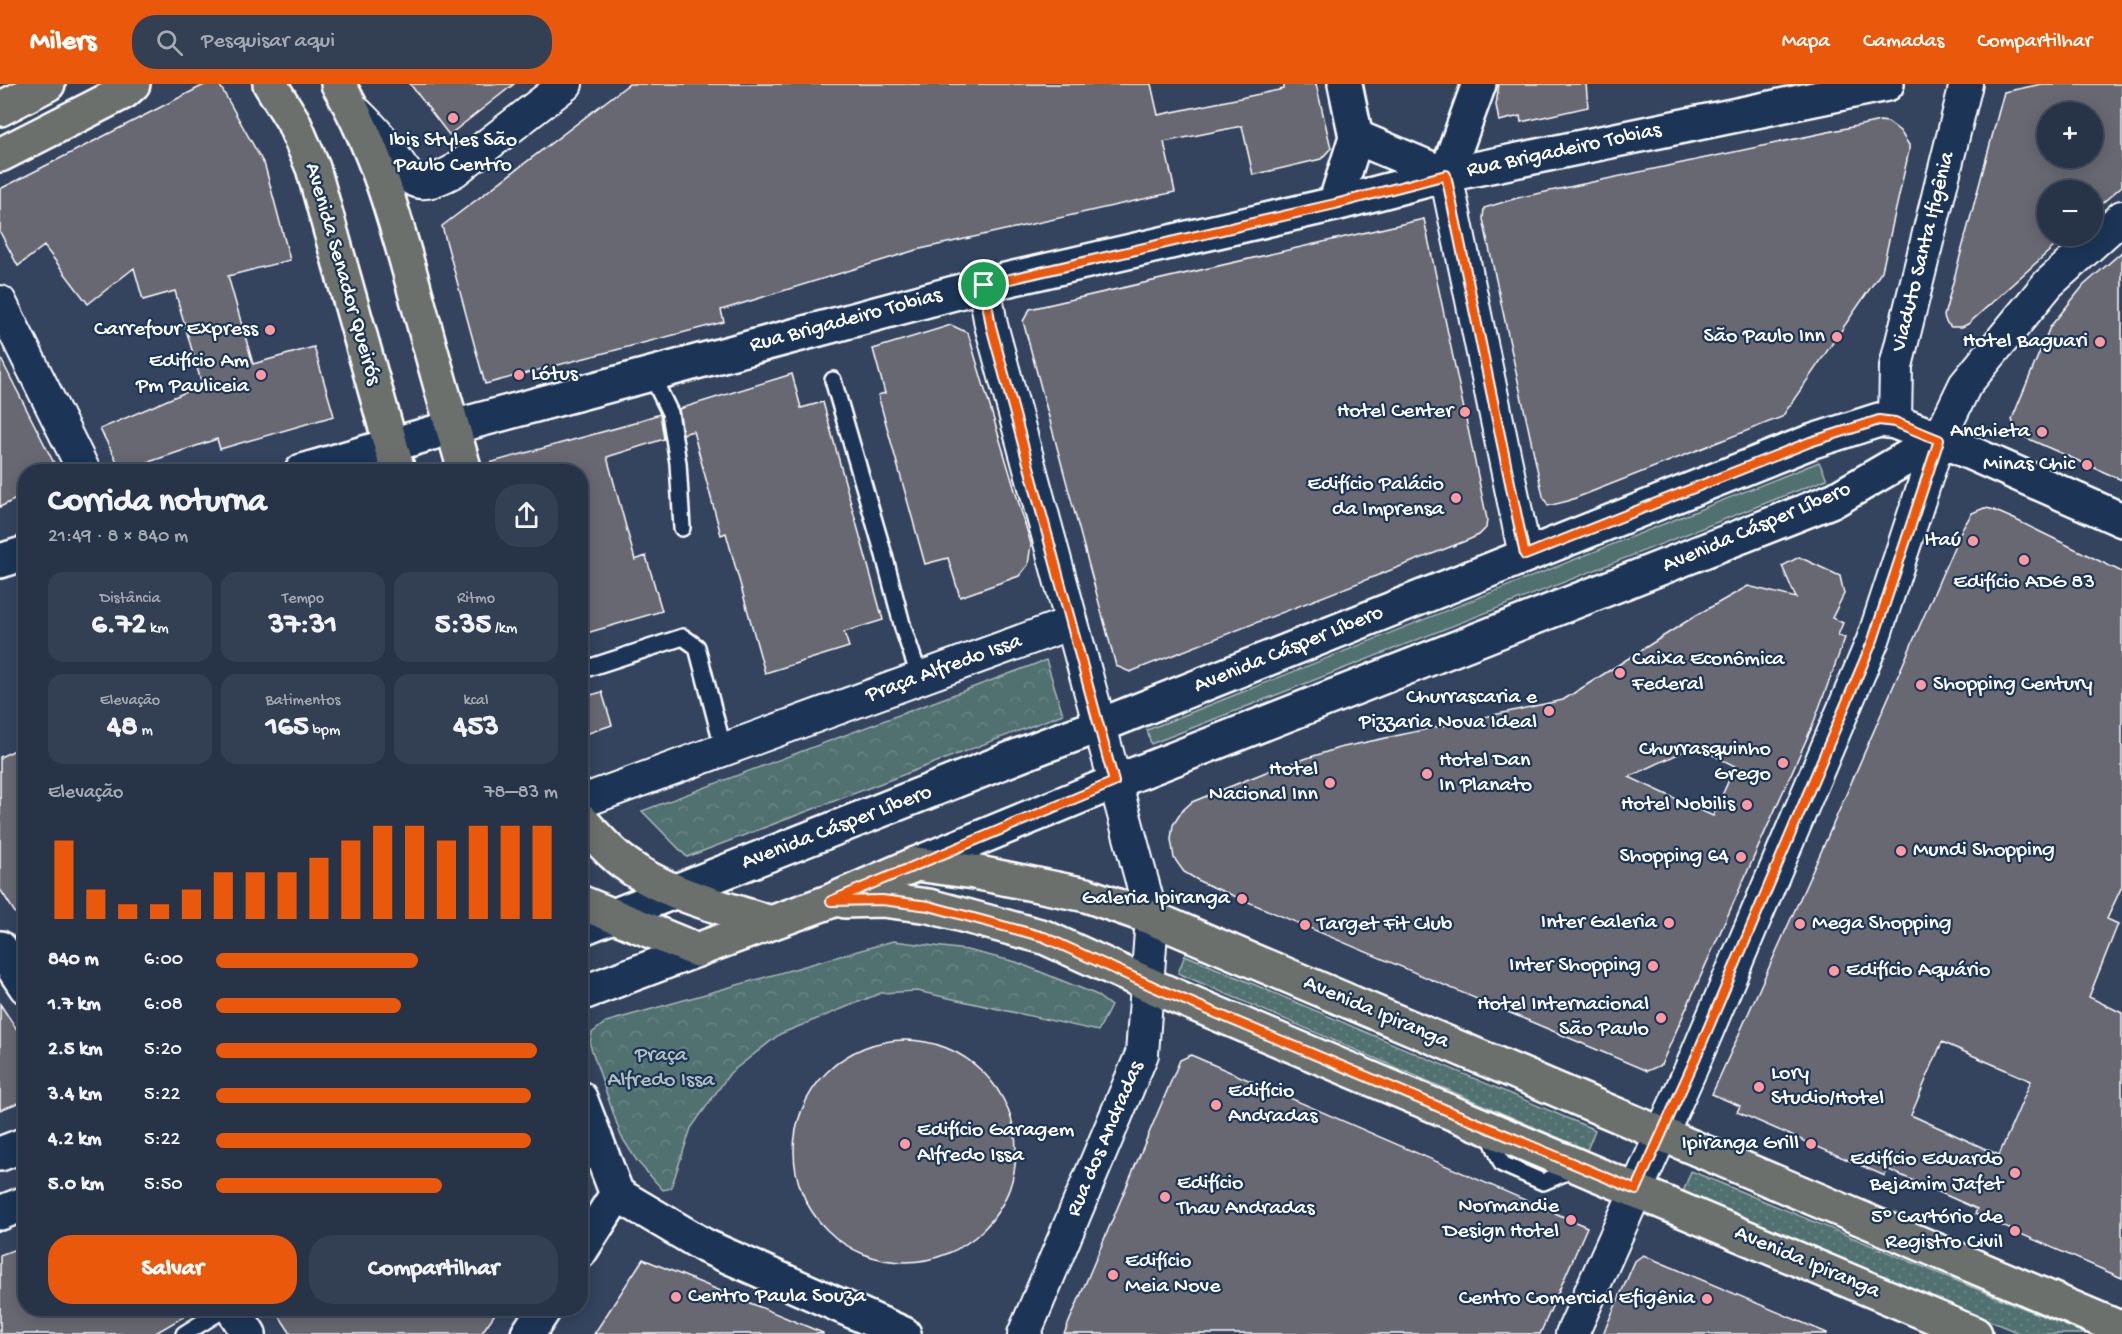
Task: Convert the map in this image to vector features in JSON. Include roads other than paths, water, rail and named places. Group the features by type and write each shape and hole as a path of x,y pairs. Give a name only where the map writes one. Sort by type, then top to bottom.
{"main road":[{"path":"0,109 48,84"},
{"path":"0,155 124,92 134,84"},
{"name":"Avenida Senador Queirós","path":"270,84 293,121 313,168 395,458"},
{"path":"1335,204 1356,137 1345,84"},
{"path":"1356,137 1446,175 1479,84"},
{"name":"Rua Brigadeiro Tobias","path":"352,464 395,458 453,427 984,285 1335,204 1446,175 1881,85"},
{"path":"345,96 381,178 402,244 463,464"},
{"name":"Avenida Cásper Líbero","path":"588,926 1099,726 1810,442 1879,420 1895,422 1939,440"},
{"path":"1939,440 2122,520"},
{"name":"Avenida Cásper Líbero","path":"588,991 831,901 1114,782 1836,499 1939,440"},
{"path":"0,561 18,555"},
{"path":"588,827 623,862 676,891 771,923"},
{"name":"Avenida Ipiranga","path":"916,864 974,872 1086,895 1152,918 2122,1329"},
{"name":"Avenida Ipiranga","path":"831,901 882,900 929,906 1044,937 1147,983 1975,1334"},
{"path":"588,906 697,950"},
{"path":"0,948 18,975"},
{"path":"588,1119 617,1194 705,1246 904,1334"},
{"path":"0,1154 18,1147"},
{"path":"588,1239 617,1194"},
{"path":"0,1213 18,1206"},
{"path":"237,1316 249,1334"}],"street":[{"path":"345,96 385,144 402,170 411,179 422,183 436,181 454,171 566,84"},
{"name":"Viaduto Santa Ifigênia","path":"1895,422 1896,366 1966,84"},
{"path":"1446,175 1525,555"},
{"path":"1572,1334 1662,1134 1873,640 1939,440 1965,385 2048,284 2122,217"},
{"name":"Rua dos Andradas","path":"984,285 991,326 1152,918 1142,1054 1024,1334"},
{"path":"0,302 81,464"},
{"name":"Praça Alfredo Issa","path":"588,799 1071,623"}],"lane":[{"path":"651,374 670,413 678,463 681,528"},
{"path":"833,380 903,628 920,678"},
{"path":"588,668 683,637 697,647 724,751"},
{"path":"184,1334 212,1316"}],"place":[{"name":"Ibis Styles São Paulo Centro","path":"453,118"},
{"name":"Carrefour Express","path":"270,330"},
{"name":"São Paulo Inn","path":"1837,337"},
{"name":"Hotel Baguari","path":"2100,342"},
{"name":"Edifício Am Pm Pauliceia","path":"261,375"},
{"name":"Lótus","path":"519,375"},
{"name":"Hotel Center","path":"1465,412"},
{"name":"Anchieta","path":"2042,432"},
{"name":"Minas Chic","path":"2087,465"},
{"name":"Edifício Palácio da Imprensa","path":"1456,498"},
{"name":"Itaú","path":"1973,541"},
{"name":"Edifício ADG 83","path":"2024,560"},
{"name":"Caixa Econômica Federal","path":"1620,673"},
{"name":"Shopping Century","path":"1921,685"},
{"name":"Churrascaria e Pizzaria Nova Ideal","path":"1549,711"},
{"name":"Churrasquinho Grego","path":"1783,763"},
{"name":"Hotel Dan In Planato","path":"1427,774"},
{"name":"Hotel Nacional Inn","path":"1330,783"},
{"name":"Hotel Nobilis","path":"1747,805"},
{"name":"Mundi Shopping","path":"1901,851"},
{"name":"Shopping 64","path":"1741,857"},
{"name":"Galeria Ipiranga","path":"1242,899"},
{"name":"Inter Galeria","path":"1669,923"},
{"name":"Mega Shopping","path":"1800,924"},
{"name":"Target Fit Club","path":"1305,925"},
{"name":"Inter Shopping","path":"1653,966"},
{"name":"Edifício Aquário","path":"1834,971"},
{"name":"Hotel Internacional São Paulo","path":"1661,1018"},
{"name":"Lory Studio/Hotel","path":"1759,1087"},
{"name":"Edifício Andradas","path":"1216,1105"},
{"name":"Edifício Garagem Alfredo Issa","path":"905,1144"},
{"name":"Ipiranga Grill","path":"1811,1144"},
{"name":"Edifício Eduardo Bejamim Jafet","path":"2015,1173"},
{"name":"Edifício Thau Andradas","path":"1165,1197"},
{"name":"Normandie Design Hotel","path":"1571,1220"},
{"name":"5º Cartório de Registro Civil","path":"2015,1231"},
{"name":"Edifício Meia Nove","path":"1113,1275"},
{"name":"Centro Paula Souza","path":"676,1297"},
{"name":"Centro Comercial Efigênia","path":"1707,1299"}]}
